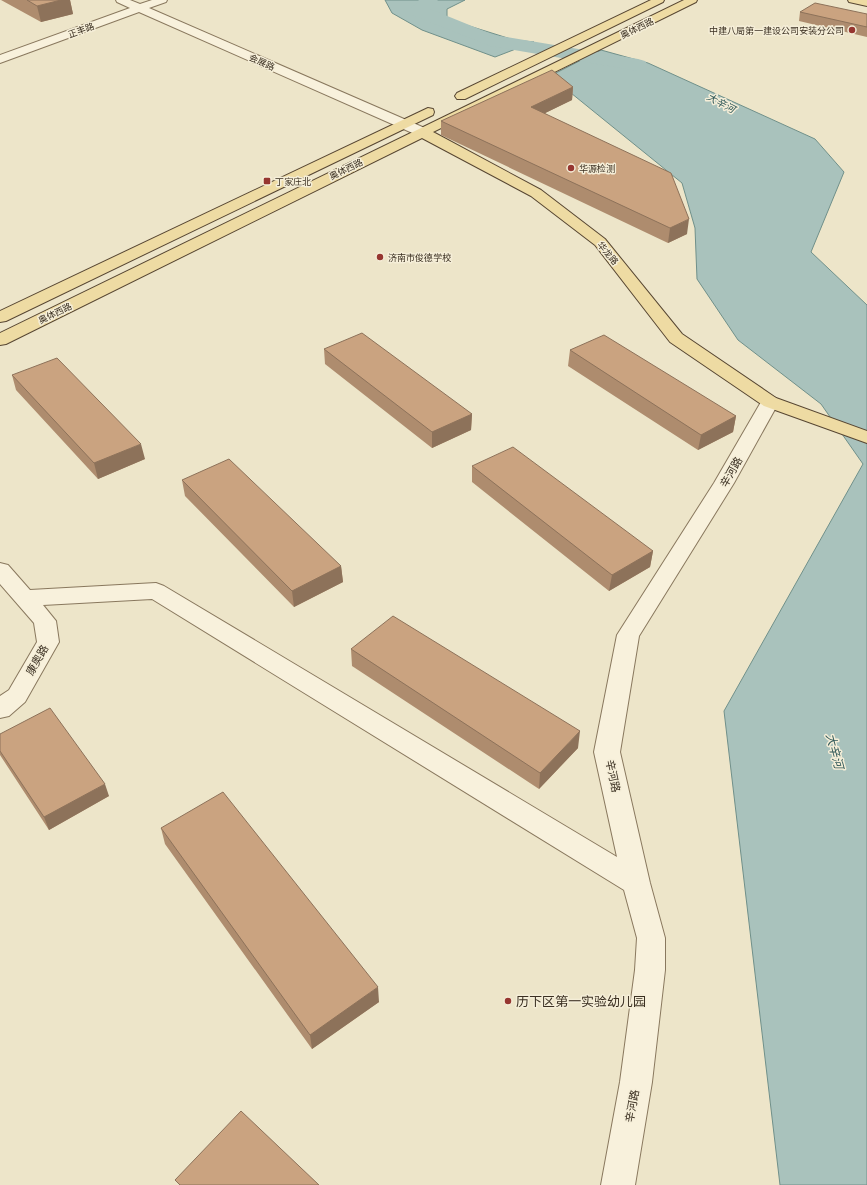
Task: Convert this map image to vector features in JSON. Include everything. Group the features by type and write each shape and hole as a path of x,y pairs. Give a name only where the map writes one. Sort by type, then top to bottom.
{"main road":[{"name":"奥体西路","path":"0,317 659,0"},
{"name":"奥体西路","path":"0,340 692,0"},
{"path":"853,0 867,3"},
{"name":"华龙路","path":"422,132 536,193 600,242 676,338 770,402 867,437"}],"street":[{"name":"会展路","path":"121,0 403,124"},
{"name":"正丰路","path":"0,59 162,0"},
{"path":"403,124 422,132"},
{"name":"辛河路","path":"618,1185 636,1082 650,970 651,938 636,882 607,752 628,635 724,483 770,402"},
{"name":"康奥路","path":"0,570 46,620 48,642 16,696 0,709"},
{"path":"25,598 156,591 636,882"}],"water":[{"path":"385,0 465,0 447,9 447,19 514,40 534,42 495,57 422,30 392,13"},
{"path":"601,50 648,63 815,139 844,172 811,252 867,305 867,1185 780,1185 724,711 863,464 821,404 738,340 697,279 695,228 682,183 550,76"}],"building":[{"path":"27,0 61,0 37,6"},
{"path":"815,3 867,14 867,27 800,12"},
{"name":"华源检测","path":"552,70 573,87 531,107 671,173 689,219 670,228 441,121"},
{"path":"362,333 472,414 432,432 324,349"},
{"path":"604,335 736,416 701,435 570,350"},
{"path":"57,358 141,444 94,463 12,375"},
{"path":"513,447 653,551 612,575 472,466"},
{"path":"229,459 341,566 292,591 182,480"},
{"path":"393,616 580,731 540,773 351,649"},
{"path":"50,708 105,784 44,817 0,751 0,734"},
{"path":"223,792 378,987 310,1035 161,828"},
{"path":"241,1111 319,1185 180,1185 175,1180"}],"waterway":[{"name":"大辛河","path":"429,0 418,11 490,40 638,65"}],"place":[{"name":"中建八局第一建设公司安装分公司","path":"852,30"},
{"name":"华源检测","path":"571,168"},
{"name":"丁家庄北","path":"267,181"},
{"name":"济南市俊德学校","path":"380,257"},
{"name":"历下区第一实验幼儿园","path":"508,1001"}]}
